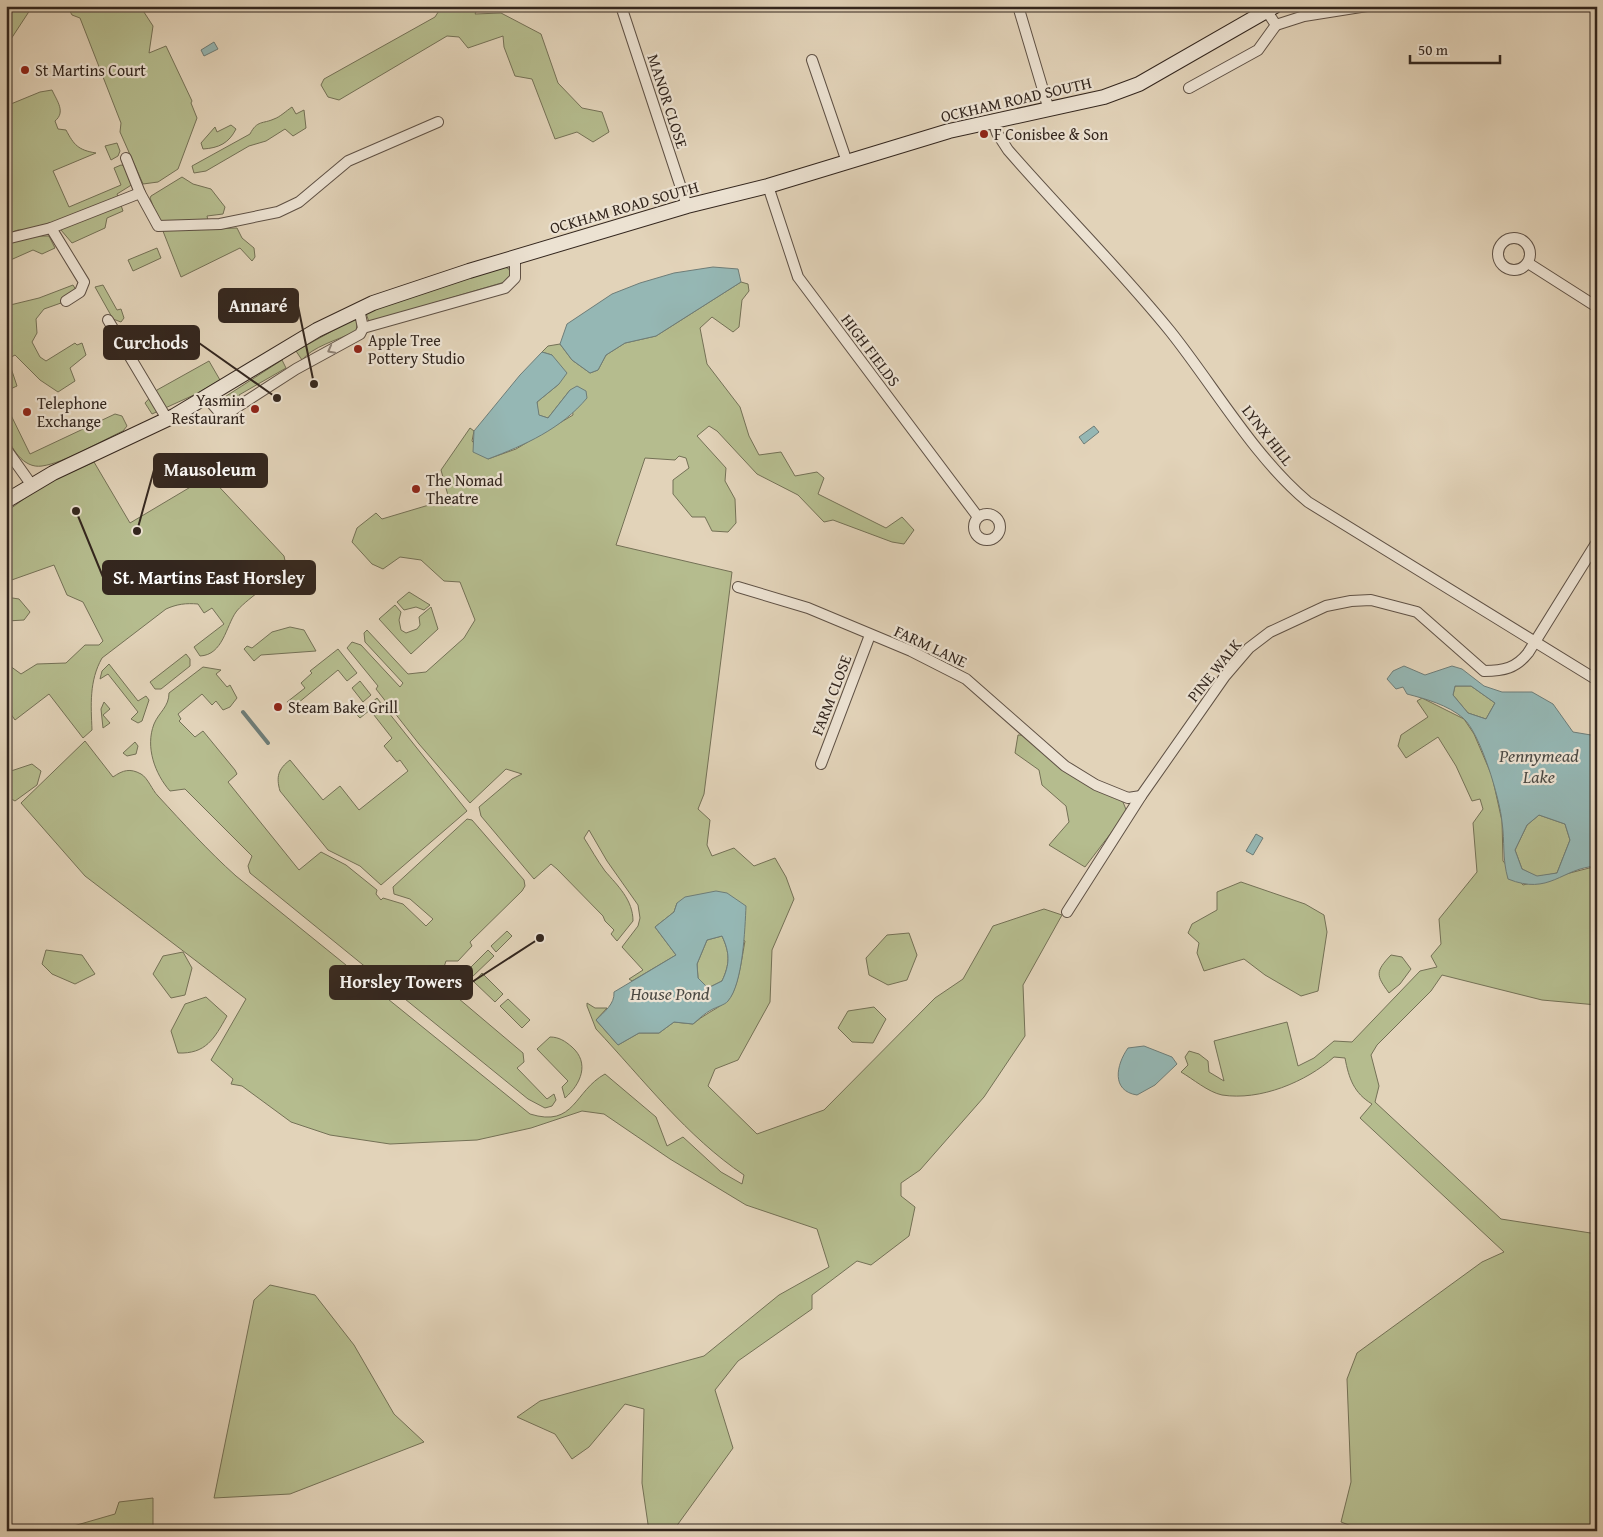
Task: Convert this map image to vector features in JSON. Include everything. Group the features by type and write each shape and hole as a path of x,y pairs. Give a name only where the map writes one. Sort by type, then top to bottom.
{"main road":[{"name":"OCKHAM ROAD SOUTH","path":"6,501 31,484 167,420 207,398 317,330 359,309 422,286 687,206 768,186 949,131 1104,97 1139,84 1271,8"}],"street":[{"name":"MANOR CLOSE","path":"621,6 687,206"},
{"path":"1018,6 1049,110"},
{"path":"1189,88 1258,50 1276,25 1304,16 1368,6"},
{"path":"1271,8 1276,25"},
{"path":"812,60 847,162"},
{"name":"LYNX HILL","path":"993,121 997,133 1008,150 1137,290 1268,461 1298,494 1308,502 1597,680"},
{"path":"126,158 140,193 158,226 220,224 278,212 298,202 348,161 438,122"},
{"name":"HIGH FIELDS","path":"768,186 798,277 978,518"},
{"path":"6,239 52,228 140,193"},
{"path":"52,228 84,282 80,292 66,301"},
{"path":"363,328 505,288 515,278 515,258"},
{"path":"1528,263 1597,308"},
{"path":"207,398 221,414 247,402 296,369 360,334 363,328 359,309"},
{"path":"108,320 167,420"},
{"path":"6,449 31,484"},
{"name":"PINE WALK","path":"1067,912 1141,796 1231,667 1249,648 1270,632 1326,606 1351,601 1371,600 1417,612 1484,671 1510,669 1520,663 1535,643 1597,542"},
{"name":"FARM LANE","path":"738,587 808,608 870,636 911,651 966,679 1065,766 1096,784 1128,798 1141,796"},
{"name":"FARM CLOSE","path":"821,764 870,636"}],"green space":[{"path":"6,6 38,6 30,10 11,39 6,42"},
{"path":"67,6 140,6 153,26 149,53 166,46 192,101 191,103 197,118 178,169 158,182 143,184 120,132 121,123 80,18 72,15"},
{"path":"442,6 479,6 475,14 501,13 541,34 558,83 582,108 602,112 609,132 593,142 577,132 555,139 532,79 515,76 504,47 503,36 468,48 459,37 447,36 339,100 328,97 321,85 324,79 435,17"},
{"path":"52,90 60,110 60,114 55,121 58,129 66,130 74,143 81,148 96,153 53,171 69,207 121,185 114,168 121,165 126,166 133,184 117,194 123,211 107,218 105,228 72,243 55,223 6,234 6,106 40,92"},
{"path":"292,107 296,114 304,110 306,128 293,136 285,129 266,141 249,146 206,171 194,173 192,166 250,134 258,124 276,118"},
{"path":"231,125 236,129 227,141 219,146 203,149 201,143 215,127 217,132"},
{"path":"117,143 120,151 118,156 111,160 105,146"},
{"path":"182,177 193,184 211,189 225,207 223,214 207,216 210,229 237,228 242,238 254,248 255,257 252,261 240,248 181,277 150,198"},
{"path":"33,236 49,236 55,248 42,254 33,250 6,262 6,244"},
{"path":"157,248 161,258 133,271 128,260"},
{"path":"505,267 509,269 511,276 508,281 369,322 365,310"},
{"path":"741,282 748,284 749,291 742,300 739,327 733,332 712,317 700,328 707,364 740,407 749,436 759,455 781,452 795,476 817,472 824,478 818,494 886,528 902,517 914,530 904,544 892,542 833,520 824,522 798,495 757,474 717,431 709,426 697,436 726,468 725,481 735,499 736,523 728,532 712,531 705,517 692,517 673,494 673,480 689,468 686,458 679,456 675,460 645,458 616,545 732,572 704,794 698,809 710,820 707,845 712,856 734,848 754,866 775,858 786,877 794,899 772,950 770,1002 738,1060 715,1069 708,1086 757,1134 824,1110 935,998 963,979 993,926 1044,909 1062,915 1023,985 1025,1036 984,1097 920,1170 901,1183 901,1196 915,1207 909,1236 871,1265 857,1261 812,1295 812,1309 738,1361 715,1390 733,1448 673,1531 649,1531 642,1483 644,1409 625,1404 589,1447 572,1459 555,1434 517,1417 540,1401 704,1356 779,1295 829,1267 817,1229 746,1205 670,1159 604,1114 582,1111 531,1128 477,1140 390,1144 330,1135 291,1122 242,1086 231,1084 233,1079 211,1060 246,999 85,876 21,803 85,741 113,777 123,771 130,770 143,776 177,816 236,876 530,1114 545,1117 556,1116 565,1112 573,1106 595,1081 605,1074 656,1117 667,1146 683,1137 721,1172 742,1184 744,1175 703,1143 648,1087 596,1029 587,1003 595,1008 607,1008 596,1020 618,1045 639,1033 659,1033 674,1022 693,1024 726,1002 734,991 745,941 677,903 674,912 655,927 676,955 632,981 629,979 643,970 622,947 638,926 640,918 638,905 607,861 589,830 584,838 605,871 628,900 632,913 633,921 617,941 611,934 614,930 605,921 603,916 557,869 551,864 534,879 481,816 479,807 512,779 522,774 506,769 470,803 419,744 376,689 378,686 347,648 352,642 361,645 400,687 403,683 365,642 364,633 367,630 408,674 426,672 464,638 475,620 460,582 444,581 421,560 400,557 383,569 372,564 352,542 357,528 376,513 382,519 449,499 441,470 470,428 474,431 472,441 488,459 516,449 573,415 570,390 548,418 538,415 537,402 559,384 552,355 542,352 548,346 560,344 572,360 590,373 598,370 606,355 625,343 656,336"},
{"path":"73,285 76,290 61,303 44,309 36,319 37,333 32,342 40,357 46,361 75,343 77,345 82,343 86,355 70,368 75,381 58,392 40,380 15,355 8,359 17,386 6,391 6,306 39,298"},
{"path":"103,285 117,310 121,309 124,318 121,322 113,319 95,287"},
{"path":"354,319 357,322 356,334 352,333 325,344 306,355 302,360 296,351"},
{"path":"282,360 286,368 239,395 239,402 227,408 219,406 217,402"},
{"path":"209,361 220,380 196,394 152,414 145,403 157,390"},
{"path":"6,405 30,454 115,414 122,416 127,426 123,431 71,456 51,464 35,466 23,461 18,456 8,438 5,429"},
{"path":"94,462 130,523 209,476 284,556 287,570 236,612 219,645 208,654 200,656 194,647 224,624 212,608 204,613 198,604 189,604 166,609 102,658 93,684 91,702 92,730 83,738 49,694 15,720 6,707 6,663 21,674 37,664 66,663 85,645 99,645 103,641 83,602 67,595 54,565 6,582 6,512 43,485"},
{"path":"409,592 430,605 424,610 416,607 404,610 397,602"},
{"path":"6,597 19,599 30,612 24,620 7,621"},
{"path":"395,605 401,612 399,620 401,630 406,633 417,629 420,625 419,617 431,607 438,629 411,654 379,619"},
{"path":"290,627 304,630 316,651 261,655 254,661 244,649 247,646 252,648 272,632"},
{"path":"338,649 357,673 347,681 338,670 292,708 287,702 305,688 301,683 312,673 310,671"},
{"path":"186,654 190,659 190,666 161,689 155,689 150,682"},
{"path":"109,664 138,701 146,696 149,700 142,721 138,723 131,719 138,712 108,674 100,679 102,671"},
{"path":"203,667 221,670 216,674 227,687 230,685 237,698 230,707 223,710 216,701 212,705 202,694 178,714 181,719 179,721 195,737 203,731 235,770 237,774 228,782 299,870 321,852 346,865 377,890 376,894 381,900 383,898 403,904 426,926 433,919 410,899 394,894 393,887 467,819 472,820 524,880 525,886 522,891 470,942 472,946 458,961 446,961 439,982 523,1053 524,1062 517,1068 547,1099 554,1094 556,1100 552,1106 545,1108 528,1099 250,873 248,866 252,856 185,789 170,791 160,777 153,760 151,733 156,720 166,706 169,693"},
{"path":"360,681 371,695 363,702 352,688"},
{"path":"1455,686 1471,686 1495,703 1486,719 1468,713 1453,695"},
{"path":"377,698 467,811 381,885 360,866 328,850 280,791 278,782 281,770 290,760 323,800 340,786 359,810 408,771 400,760 397,762 384,746 392,738 370,710 360,718 357,715"},
{"path":"1422,698 1464,719 1474,734 1492,776 1502,821 1503,861 1523,885 1597,866 1597,1005 1542,1000 1442,975 1431,991 1377,1045 1371,1055 1379,1086 1375,1102 1501,1219 1597,1234 1597,1531 1364,1531 1341,1522 1351,1482 1347,1379 1357,1353 1482,1262 1504,1252 1360,1118 1372,1104 1353,1085 1345,1058 1334,1057 1296,1082 1282,1088 1252,1095 1222,1095 1206,1088 1181,1072 1188,1065 1185,1057 1189,1051 1199,1054 1208,1061 1209,1072 1224,1081 1214,1041 1287,1022 1298,1066 1314,1058 1334,1041 1352,1042 1420,971 1437,967 1431,956 1441,944 1439,919 1477,872 1473,823 1483,809 1480,799 1472,801 1456,766 1438,737 1406,758 1398,746 1401,735 1428,717 1417,701"},
{"path":"104,702 110,709 103,715 110,723 103,728 101,709"},
{"path":"1018,735 1027,735 1081,779 1123,802 1127,812 1085,867 1049,845 1069,822 1066,806 1042,785 1039,770 1015,753"},
{"path":"135,742 138,746 136,754 127,756 123,753"},
{"path":"32,764 41,771 37,785 15,801 6,796 6,777 11,771"},
{"path":"1539,815 1565,824 1570,840 1557,873 1537,877 1522,869 1515,850 1527,825"},
{"path":"1241,882 1305,904 1324,915 1327,932 1318,991 1301,996 1265,975 1244,959 1204,971 1197,953 1199,943 1188,933 1192,924 1217,910 1217,892"},
{"path":"507,931 512,936 496,952 491,946"},
{"path":"909,933 917,955 907,980 888,985 869,975 866,958 887,935"},
{"path":"722,936 728,953 726,969 722,981 708,988 698,978 697,964 707,940"},
{"path":"46,950 82,955 95,974 75,984 52,974 42,964"},
{"path":"488,950 494,956 471,978 465,973"},
{"path":"183,952 192,968 185,995 171,998 153,974 163,956"},
{"path":"1391,955 1402,957 1411,969 1400,984 1389,993 1379,974 1382,966"},
{"path":"482,973 503,994 495,1002 474,982"},
{"path":"206,997 227,1016 218,1032 208,1044 196,1051 178,1053 171,1031 185,1004"},
{"path":"508,999 530,1020 522,1028 500,1006"},
{"path":"874,1007 886,1019 873,1043 852,1042 838,1028 848,1011"},
{"path":"550,1037 567,1043 578,1053 581,1060 582,1066 579,1080 565,1098 562,1087 568,1081 537,1049"},
{"path":"270,1285 315,1295 354,1345 394,1414 424,1442 290,1494 214,1498 254,1300"},
{"path":"153,1498 153,1531 65,1531 70,1527 115,1514 119,1502"}],"water":[{"path":"214,42 218,49 204,56 201,50"},
{"path":"713,267 738,269 741,282 656,336 625,343 606,355 598,370 590,373 572,360 560,344 567,324 612,294 674,273"},
{"path":"542,352 552,355 567,373 559,384 537,402 539,415 548,418 570,390 577,386 586,391 587,398 566,419 529,442 488,459 473,452 474,431 520,375"},
{"path":"1094,426 1099,432 1084,444 1079,437"},
{"name":"Pennymead Lake","path":"1404,666 1425,675 1452,666 1462,669 1484,686 1502,692 1532,692 1553,704 1573,732 1597,736 1597,866 1574,871 1545,883 1522,883 1508,879 1502,822 1497,798 1488,767 1476,737 1463,718 1451,709 1407,694 1403,687 1396,689 1387,679 1393,671","holes":["1455,686 1471,686 1495,703 1486,719 1468,713 1453,695","1539,815 1565,824 1570,840 1557,873 1537,876 1522,869 1515,850 1527,825"]},
{"path":"1256,834 1263,838 1253,855 1246,851"},
{"name":"House Pond","path":"716,891 727,893 746,906 740,969 733,993 727,1002 709,1011 693,1024 674,1022 659,1033 639,1033 618,1045 596,1020 611,1004 614,992 676,955 655,927 674,912 677,903 685,897","holes":["722,936 728,953 725,975 722,981 708,988 698,978 697,964 707,940"]},
{"path":"1144,1046 1172,1057 1177,1064 1155,1085 1137,1095 1129,1093 1123,1088 1118,1076 1119,1069 1128,1048"}],"waterway":[{"path":"243,712 268,743"}],"place":[{"name":"St Martins Court","path":"25,70"},
{"name":"F Conisbee & Son","path":"984,134"},
{"name":"Apple Tree Pottery Studio","path":"358,349"},
{"name":"Annaré","path":"314,384"},
{"name":"Curchods","path":"277,398"},
{"name":"Yasmin Restaurant","path":"255,409"},
{"name":"Telephone Exchange","path":"27,412"},
{"name":"The Nomad Theatre","path":"416,489"},
{"name":"St. Martins East Horsley","path":"76,511"},
{"name":"Mausoleum","path":"137,531"},
{"name":"Steam Bake Grill","path":"278,707"},
{"name":"Horsley Towers","path":"540,938"}]}
